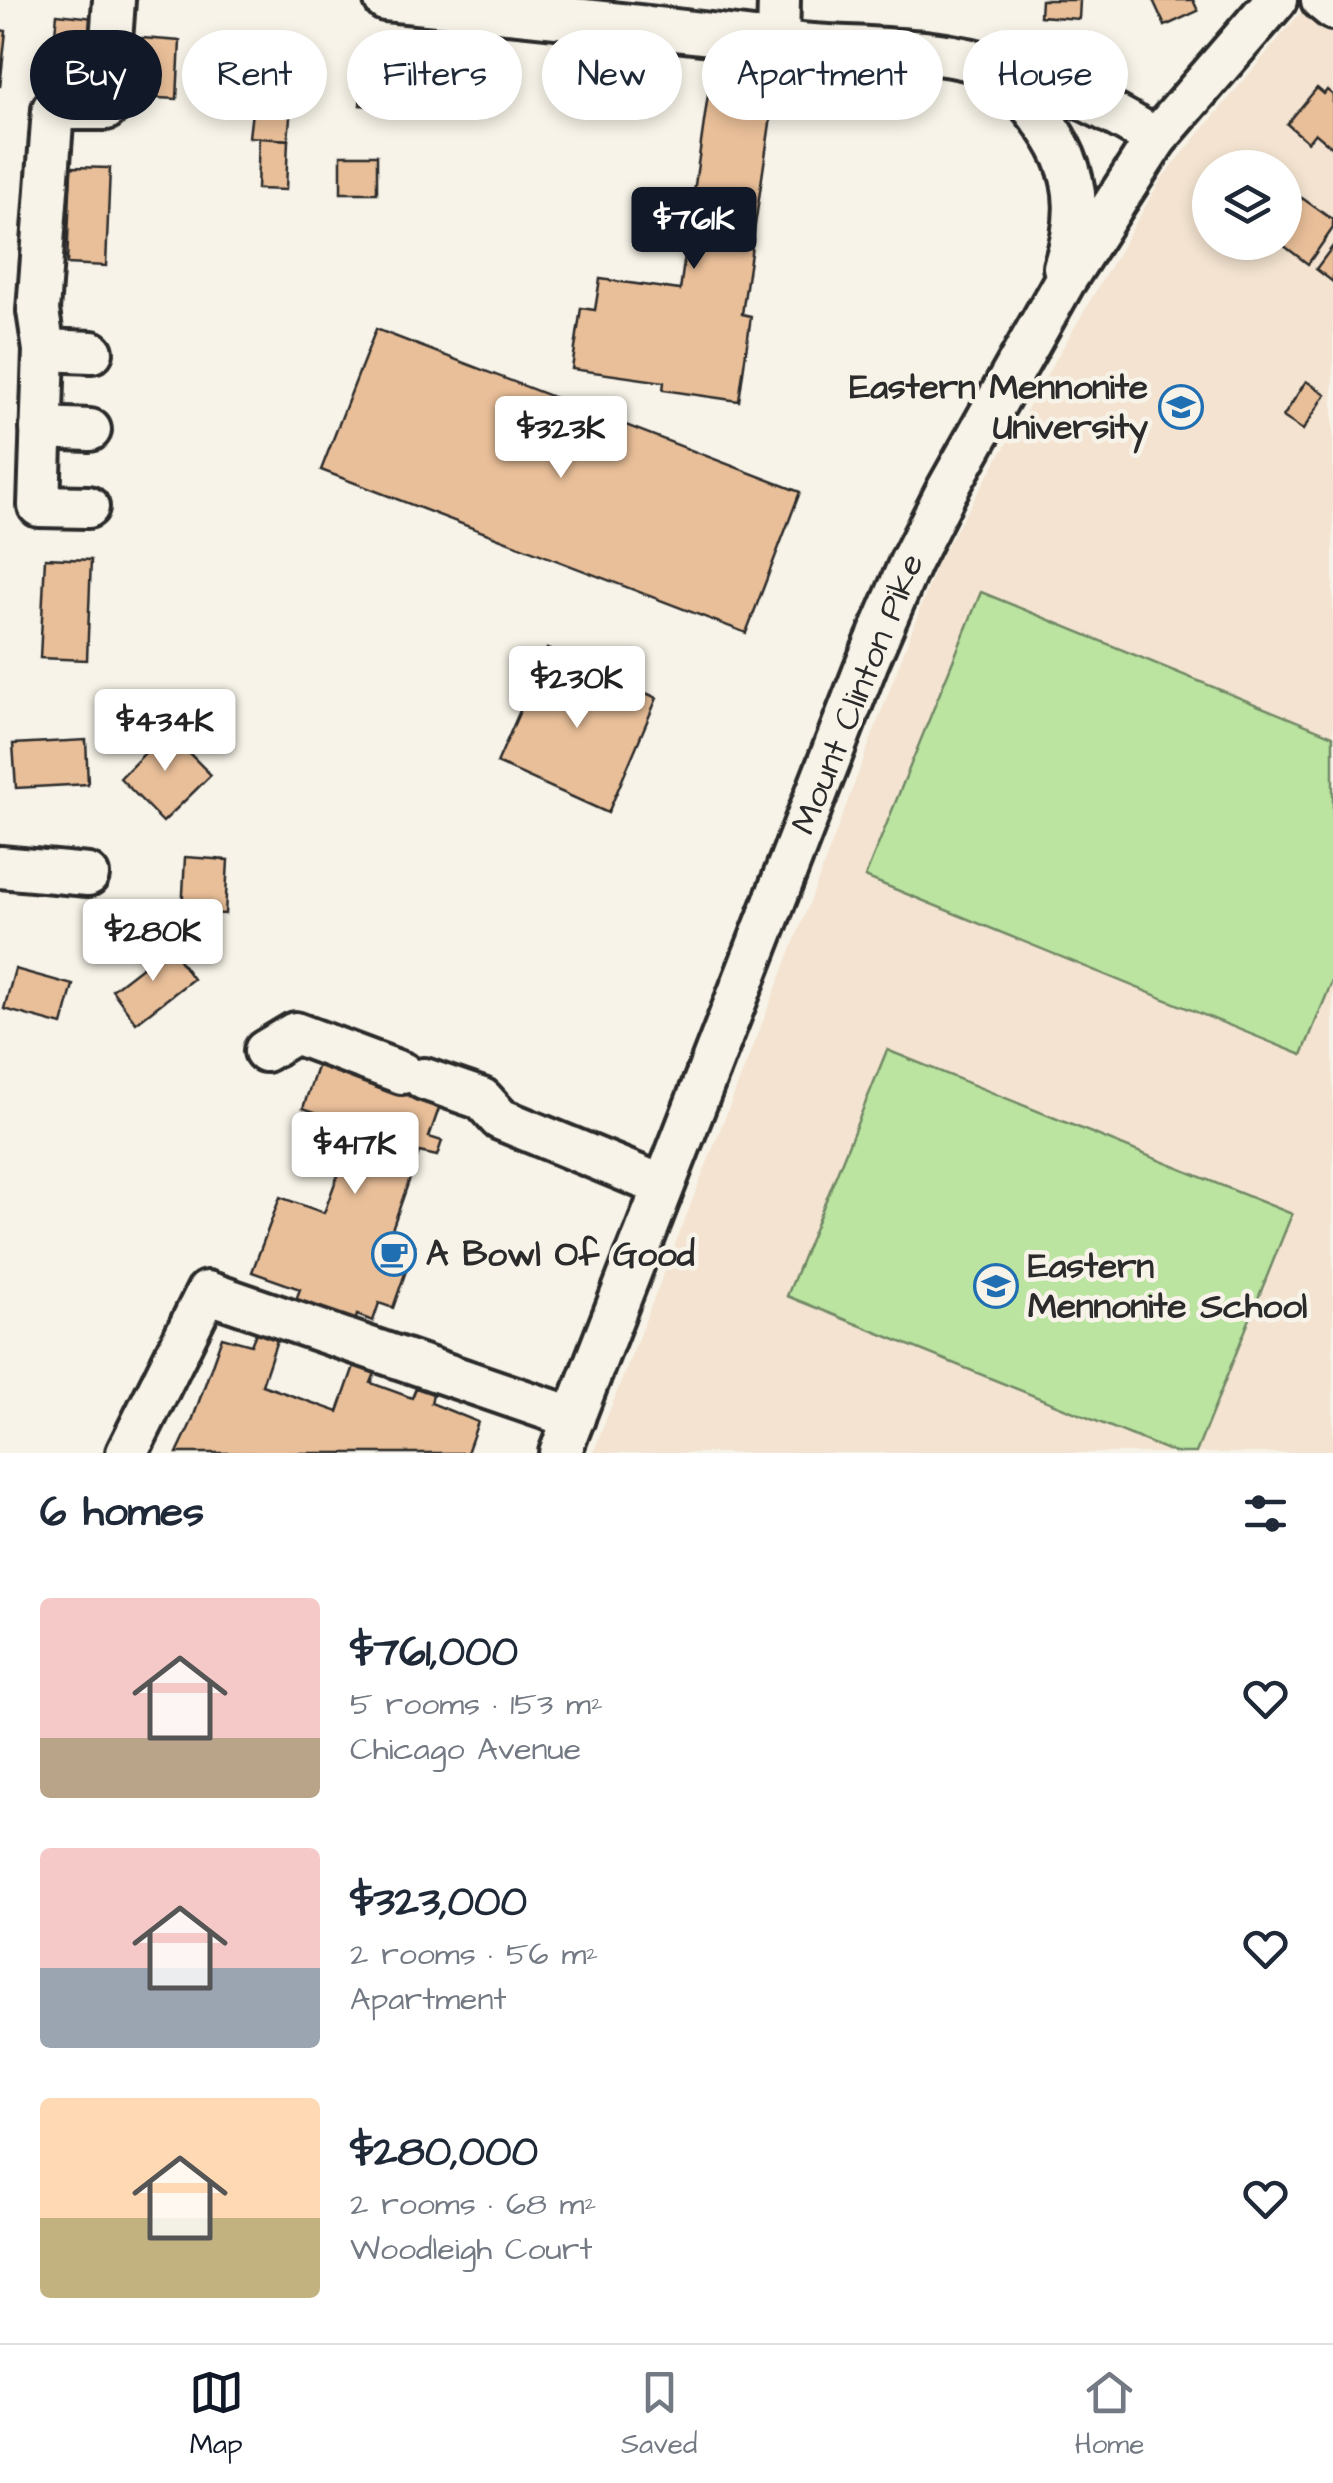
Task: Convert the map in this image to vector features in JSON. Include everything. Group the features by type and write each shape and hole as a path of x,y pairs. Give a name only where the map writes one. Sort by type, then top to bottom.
{"street":[{"path":"88,507 39,506 44,350 38,310 53,109 106,110 114,0"},
{"path":"385,0 602,11 710,30"},
{"path":"778,30 779,0"},
{"name":"Mount Clinton Pike","path":"567,1436 861,679 910,563 968,449 1050,308 1156,139 1276,0"},
{"path":"1322,0 1333,9"},
{"path":"1045,120 1070,169 1074,209 1071,235 1050,308"},
{"path":"1123,120 1156,139"},
{"path":"44,350 92,352"},
{"path":"41,428 90,430"},
{"path":"0,866 88,875"},
{"path":"265,1051 295,1033 482,1098 500,1119 664,1186"},
{"path":"127,1453 198,1284 567,1436"}],"shaded area":[{"path":"1311,0 1333,0 1333,1453 593,1453 811,899 938,561 1162,178"}],"green space":[{"path":"981,592 1333,736 1333,979 1302,1055 865,877"},
{"path":"887,1050 1292,1214 1196,1453 1175,1453 787,1296"}],"building":[{"path":"1041,0 1080,0 1079,19 1040,16"},
{"path":"1153,0 1193,0 1198,11 1165,26"},
{"path":"57,14 95,18 94,30 55,30"},
{"path":"0,30 6,31 0,87"},
{"path":"162,40 180,41 177,99 162,98"},
{"path":"1317,88 1333,95 1333,148 1315,133 1308,142 1287,124"},
{"path":"251,120 290,120 288,140 249,137"},
{"path":"704,120 770,120 742,314 751,316 739,401 663,390 664,382 572,369 581,308 595,310 600,279 680,290"},
{"path":"259,138 288,140 286,190 257,189"},
{"path":"341,155 377,155 377,193 341,193"},
{"path":"71,167 110,168 106,266 67,264"},
{"path":"1302,198 1333,220 1333,228 1308,264 1302,259"},
{"path":"1333,246 1333,282 1316,269"},
{"path":"376,329 800,492 746,633 321,470"},
{"path":"1306,381 1326,394 1303,430 1283,417"},
{"path":"45,558 91,560 87,660 40,658"},
{"path":"547,649 657,698 608,813 497,763"},
{"path":"160,724 211,775 163,822 120,778 147,751 140,743"},
{"path":"86,740 88,784 16,788 13,744"},
{"path":"185,857 228,860 225,914 182,912"},
{"path":"169,946 193,979 136,1023 112,990"},
{"path":"15,969 73,985 62,1025 4,1009"},
{"path":"318,1064 348,1074 352,1064 443,1097 429,1137 442,1141 437,1156 419,1152 391,1232 415,1245 393,1308 379,1303 373,1321 357,1315 355,1322 296,1300 300,1289 252,1272 280,1197 324,1213 352,1136 329,1128 332,1118 303,1108"},
{"path":"256,1333 277,1340 262,1385 338,1412 354,1366 375,1373 371,1383 412,1398 416,1388 433,1394 431,1403 478,1422 467,1453 177,1453 222,1337 251,1345"}],"place":[{"name":"Eastern Mennonite University","path":"1181,407"},
{"name":"A Bowl Of Good","path":"394,1254"},
{"name":"Eastern Mennonite School","path":"996,1286"}]}
